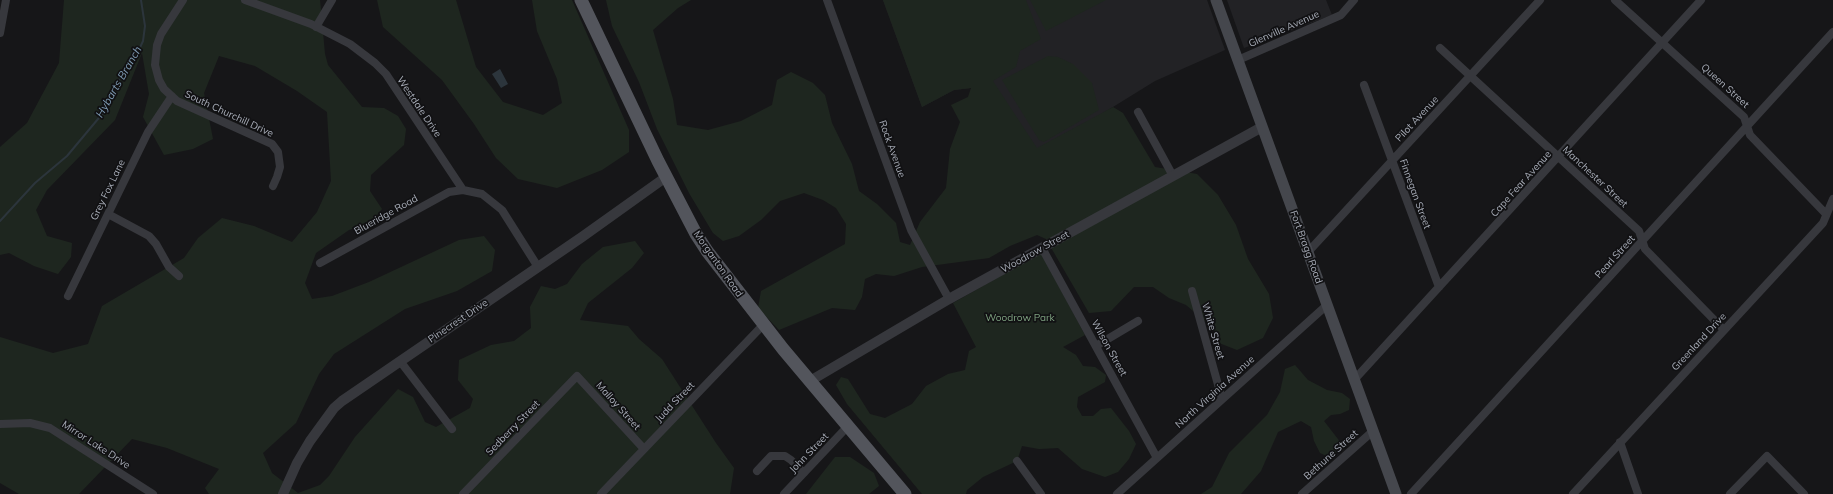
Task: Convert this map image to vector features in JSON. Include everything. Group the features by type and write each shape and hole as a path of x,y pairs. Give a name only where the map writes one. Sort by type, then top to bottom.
{"main road":[{"name":"Morganton Road","path":"581,0 666,177 707,252 763,325 906,494"},
{"name":"Fort Bragg Road","path":"1216,0 1396,494"}],"street":[{"path":"0,33 6,0"},
{"name":"South Churchill Drive","path":"183,0 161,34 155,55 155,65 159,80 172,96 186,106 272,144 278,152 280,167 272,186"},
{"name":"Westdale Drive","path":"245,0 316,27 363,53 386,74 463,190"},
{"path":"316,27 332,0"},
{"name":"Rock Avenue","path":"827,0 911,230 949,299"},
{"name":"Glenville Avenue","path":"1238,60 1341,15 1354,0"},
{"name":"Pilot Avenue","path":"1308,252 1540,0"},
{"name":"Queen Street","path":"1615,0 1744,117 1750,135 1826,214"},
{"name":"Cape Fear Avenue","path":"1354,380 1701,0"},
{"name":"Pearl Street","path":"1411,494 1833,32"},
{"name":"Manchester Street","path":"1440,48 1638,231 1645,249 1724,330"},
{"name":"Finnegan Street","path":"1364,85 1439,287"},
{"name":"Grey Fox Lane","path":"68,296 148,132 172,96"},
{"path":"1138,112 1173,176"},
{"name":"Woodrow Street","path":"810,381 949,299 1262,127"},
{"name":"Pinecrest Drive","path":"283,494 297,463 310,441 334,408 666,177"},
{"path":"463,190 482,194 502,210 538,267"},
{"name":"Blueridge Road","path":"320,263 449,192 463,190"},
{"name":"Greenland Drive","path":"1573,494 1823,223 1833,199"},
{"path":"108,214 149,236 156,244 169,267 180,276"},
{"name":"Wilson Street","path":"1042,248 1157,458"},
{"name":"White Street","path":"1192,291 1222,399"},
{"name":"North Virginia Avenue","path":"1118,494 1327,305"},
{"path":"1096,346 1138,321"},
{"name":"Judd Street","path":"601,494 763,325"},
{"path":"400,361 452,429"},
{"name":"Malloy Street","path":"577,376 644,449"},
{"name":"Sedberry Street","path":"463,494 577,376"},
{"name":"Mirror Lake Drive","path":"0,424 30,423 50,428 154,494"},
{"name":"John Street","path":"784,494 848,426"},
{"name":"Bethune Street","path":"1302,494 1373,431"},
{"path":"1620,442 1638,494"},
{"path":"757,471 771,456 784,456 791,460 804,473"},
{"path":"1730,494 1767,456 1804,494"},
{"path":"1017,461 1041,494"}],"shaded area":[{"path":"883,0 1207,0 1225,50 1155,81 1040,152 971,88 954,90 922,107"},
{"path":"1227,0 1326,0 1332,15 1244,48"},
{"path":"500,69 508,84 501,88 492,74"}],"green space":[{"path":"64,0 320,0 325,54 328,65 362,107 384,108 398,116 406,129 404,145 371,175 370,191 382,209 372,221 349,230 316,253 305,283 312,299 332,296 369,282 459,240 484,236 495,250 492,271 457,291 405,309 334,354 319,374 296,423 263,453 272,473 298,493 320,485 329,476 355,437 398,389 413,397 425,422 436,427 470,408 473,399 458,380 459,360 491,345 514,341 531,328 530,307 541,286 555,289 567,284 582,264 603,247 635,241 644,253 632,268 588,303 580,320 628,326 639,339 662,359 716,443 734,468 730,494 209,494 205,488 219,469 167,448 132,439 79,494 19,494 0,483 0,337 53,353 88,344 102,306 184,258 198,238 222,218 254,226 292,242 317,212 331,181 327,112 297,91 255,66 219,56 204,93 213,139 193,149 164,155 143,117 149,94 142,53 115,120 47,190 36,210 47,236 72,243 71,257 58,274 34,266 9,253 0,255 0,147 27,123 59,63"},
{"path":"377,0 456,0 476,67 503,102 543,115 562,103 557,79 537,31 532,0 572,0 629,130 629,152 602,170 557,188 518,179 496,158 474,124 442,80 383,27"},
{"path":"606,0 691,0 678,8 653,30 673,99 677,125 708,130 741,121 772,105 777,80 791,72 813,83 825,95 832,123 852,164 859,191 877,204 896,223 900,242 910,245 920,222 946,188 950,149 960,122 951,105 968,97 971,88 954,90 922,107 883,0 1026,0 1041,39 1020,51 1016,67 993,81 1037,148 1113,107 1123,113 1155,167 1197,174 1218,195 1236,225 1248,259 1269,294 1273,318 1263,338 1237,350 1219,343 1213,328 1186,305 1169,298 1153,287 1134,287 1111,311 1089,313 1046,239 1037,235 1010,246 989,258 922,267 894,276 876,274 865,279 862,297 855,310 832,308 779,330 758,308 761,291 845,244 846,224 836,208 823,200 804,193 780,201 761,220 739,236 723,241 713,233 689,193 657,129 639,82 612,26"},
{"path":"1030,0 1106,0 1046,31"},
{"path":"1048,56 1058,57 1073,64 1092,83 1099,110 1044,142 1039,140 1002,80"},
{"name":"Woodrow Park","path":"1041,253 1085,335 1063,347 1076,355 1083,366 1095,367 1106,375 1105,382 1078,397 1077,407 1082,416 1093,416 1101,409 1111,408 1129,431 1136,444 1129,459 1118,472 1105,477 1082,469 1058,448 1039,449 1022,446 1017,461 983,477 967,490 966,494 922,494 847,404 836,385 841,377 848,379 870,414 885,418 912,404 926,386 948,374 965,370 969,351 976,347 953,303"},
{"path":"1295,365 1308,380 1327,390 1342,393 1350,399 1349,410 1340,414 1331,415 1324,421 1341,443 1340,451 1329,457 1320,453 1314,441 1311,427 1301,421 1278,432 1261,471 1241,494 1201,494 1212,487 1229,453 1267,415 1280,392 1285,369"},
{"path":"835,457 850,457 874,473 879,486 869,494 806,494"}],"waterway":[{"name":"Hybarts Branch","path":"0,221 35,183 67,156 103,113 115,86 138,52 143,41 145,26 141,0"}]}
